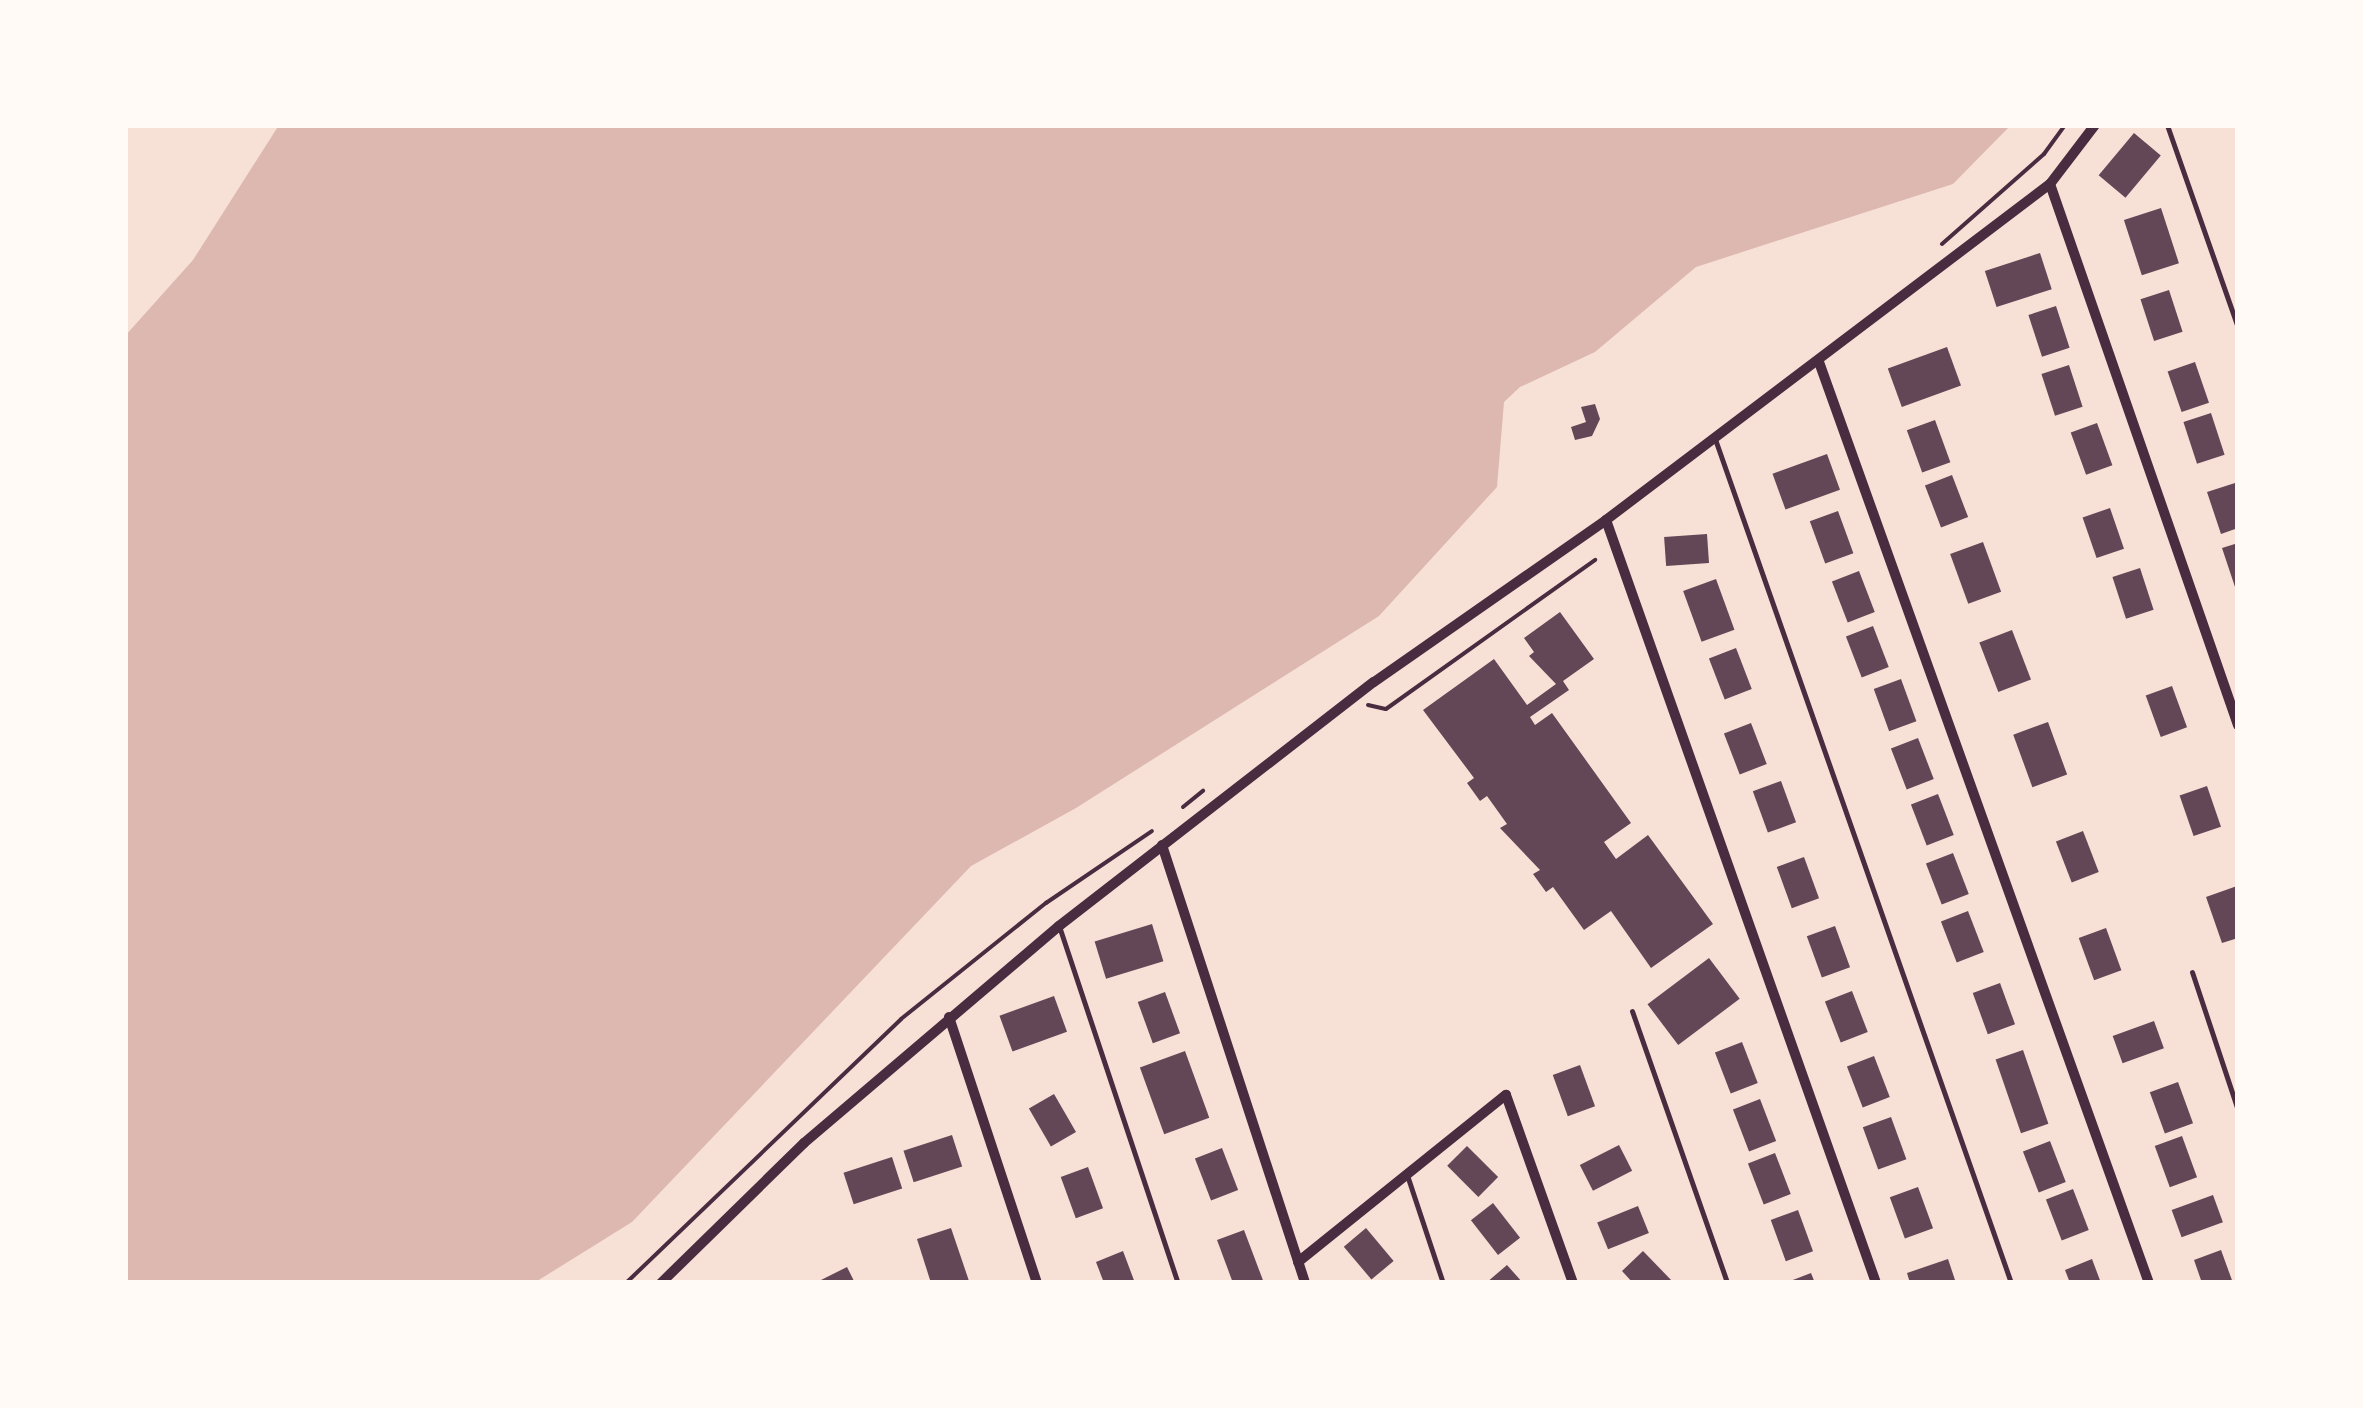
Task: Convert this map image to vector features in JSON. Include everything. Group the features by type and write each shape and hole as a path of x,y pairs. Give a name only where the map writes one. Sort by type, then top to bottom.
{"street":[{"path":"660,1283 804,1143 1059,926 1374,682 1606,520 2050,184 2095,125"},
{"path":"2050,184 2238,725"},
{"path":"1819,362 2150,1283"},
{"path":"1606,520 1876,1283"},
{"path":"1162,844 1305,1283"},
{"path":"949,1017 1037,1283"},
{"path":"1298,1262 1506,1095 1572,1283"}],"lane":[{"path":"2168,125 2238,328"},
{"path":"1715,439 2011,1283"},
{"path":"1059,926 1178,1283"},
{"path":"2192,972 2238,1110"},
{"path":"1632,1010 1727,1283"},
{"path":"1407,1175 1443,1283"}],"path":[{"path":"1353,716 1368,705 1386,709 1595,560"}],"shaded area":[{"path":"279,125 2011,125 1953,184 1696,267 1595,352 1520,387 1504,402 1497,487 1379,616 1076,808 971,866 632,1222 534,1283 125,1283 125,336 193,260"}],"building":[{"path":"2134,133 2161,155 2125,198 2099,175"},
{"path":"2161,208 2179,263 2142,275 2124,220"},
{"path":"2040,253 2052,289 1997,307 1985,271"},
{"path":"2169,290 2183,332 2154,341 2140,299"},
{"path":"2056,306 2070,348 2042,357 2028,315"},
{"path":"1947,347 1961,386 1902,407 1888,369"},
{"path":"2195,362 2209,403 2182,412 2168,371"},
{"path":"2069,365 2083,407 2055,416 2041,374"},
{"path":"1595,404 1600,419 1592,436 1575,440 1571,427 1586,422 1581,407"},
{"path":"2211,413 2225,455 2197,464 2183,422"},
{"path":"1935,420 1950,462 1922,473 1907,430"},
{"path":"2097,423 2112,465 2086,475 2071,433"},
{"path":"1827,454 1840,490 1785,510 1772,474"},
{"path":"1952,475 1968,517 1941,527 1925,485"},
{"path":"2235,483 2238,528 2221,534 2207,492"},
{"path":"2110,508 2124,549 2097,558 2083,517"},
{"path":"1838,511 1853,553 1825,564 1810,521"},
{"path":"1707,534 1709,563 1666,566 1664,537"},
{"path":"1983,542 2001,592 1968,604 1950,554"},
{"path":"2238,543 2238,593 2237,593 2222,548"},
{"path":"2140,568 2154,610 2126,619 2112,577"},
{"path":"1859,571 1875,612 1848,622 1832,581"},
{"path":"1716,579 1734,630 1702,642 1683,591"},
{"path":"1560,612 1594,659 1563,681 1569,690 1530,717 1535,725 1552,713 1631,823 1604,842 1616,859 1648,835 1713,924 1651,968 1611,911 1584,930 1553,887 1546,892 1533,874 1540,870 1500,828 1507,824 1487,796 1480,801 1467,783 1474,778 1423,710 1494,659 1527,705 1556,684 1529,656 1534,652 1524,638"},
{"path":"1873,626 1889,667 1862,677 1846,636"},
{"path":"2012,630 2031,679 1998,692 1979,643"},
{"path":"1736,648 1752,689 1725,699 1709,658"},
{"path":"1901,679 1916,721 1889,731 1874,689"},
{"path":"2172,686 2187,727 2161,737 2146,696"},
{"path":"2048,722 2067,775 2032,787 2013,735"},
{"path":"1751,723 1767,764 1740,774 1724,733"},
{"path":"1918,738 1934,779 1907,789 1891,748"},
{"path":"1781,781 1796,822 1768,833 1753,791"},
{"path":"2207,786 2221,827 2194,836 2180,795"},
{"path":"1938,794 1954,835 1927,845 1911,804"},
{"path":"2083,831 2099,872 2072,882 2056,841"},
{"path":"1953,853 1969,894 1942,904 1926,863"},
{"path":"1804,857 1819,898 1792,908 1777,867"},
{"path":"2237,886 2238,938 2222,943 2206,897"},
{"path":"1968,911 1984,952 1957,962 1941,921"},
{"path":"1152,924 1163,961 1106,979 1095,942"},
{"path":"1835,926 1850,967 1822,978 1807,936"},
{"path":"2106,928 2121,970 2094,980 2079,938"},
{"path":"1709,958 1740,999 1678,1045 1648,1004"},
{"path":"2000,983 2015,1024 1988,1034 1973,993"},
{"path":"1852,991 1868,1032 1841,1042 1825,1001"},
{"path":"1165,992 1180,1033 1153,1043 1138,1002"},
{"path":"1054,996 1067,1032 1012,1052 999,1016"},
{"path":"2154,1021 2164,1048 2123,1063 2113,1036"},
{"path":"1742,1042 1758,1083 1731,1093 1715,1052"},
{"path":"2023,1050 2048,1124 2021,1133 1996,1059"},
{"path":"1185,1051 1209,1118 1164,1134 1140,1067"},
{"path":"1874,1056 1890,1097 1863,1107 1847,1066"},
{"path":"1580,1065 1595,1106 1568,1116 1553,1075"},
{"path":"2178,1082 2193,1123 2165,1134 2150,1092"},
{"path":"1054,1094 1076,1132 1051,1147 1029,1108"},
{"path":"1760,1099 1776,1141 1749,1151 1733,1109"},
{"path":"1891,1117 1906,1159 1878,1170 1863,1127"},
{"path":"952,1135 962,1166 914,1182 903,1151"},
{"path":"2182,1136 2197,1177 2170,1187 2155,1146"},
{"path":"2050,1141 2066,1182 2039,1192 2023,1151"},
{"path":"1619,1145 1632,1171 1593,1191 1580,1165"},
{"path":"1467,1146 1498,1177 1478,1197 1447,1166"},
{"path":"1222,1148 1238,1190 1211,1200 1195,1158"},
{"path":"1775,1153 1791,1194 1764,1204 1748,1163"},
{"path":"892,1157 902,1188 854,1204 843,1173"},
{"path":"1088,1167 1103,1208 1076,1218 1061,1177"},
{"path":"1918,1187 1933,1228 1905,1239 1890,1197"},
{"path":"2073,1189 2089,1230 2062,1240 2046,1199"},
{"path":"2213,1195 2223,1222 2182,1237 2172,1210"},
{"path":"1493,1203 1520,1238 1498,1255 1471,1220"},
{"path":"1638,1206 1649,1233 1608,1249 1597,1222"},
{"path":"1798,1210 1813,1251 1786,1261 1771,1220"},
{"path":"951,1228 969,1281 931,1283 917,1239"},
{"path":"1366,1228 1394,1261 1371,1280 1344,1247"},
{"path":"1244,1230 1264,1283 1233,1283 1217,1240"},
{"path":"2221,1250 2233,1283 2202,1283 2194,1260"},
{"path":"1123,1251 1135,1283 1104,1283 1096,1262"},
{"path":"1643,1251 1674,1283 1633,1283 1622,1271"},
{"path":"1948,1259 1956,1283 1910,1283 1907,1273"},
{"path":"2092,1259 2101,1283 2070,1283 2065,1270"},
{"path":"1507,1265 1523,1283 1486,1283"},
{"path":"847,1267 855,1283 815,1283"},
{"path":"1811,1273 1815,1283 1785,1283"}]}
